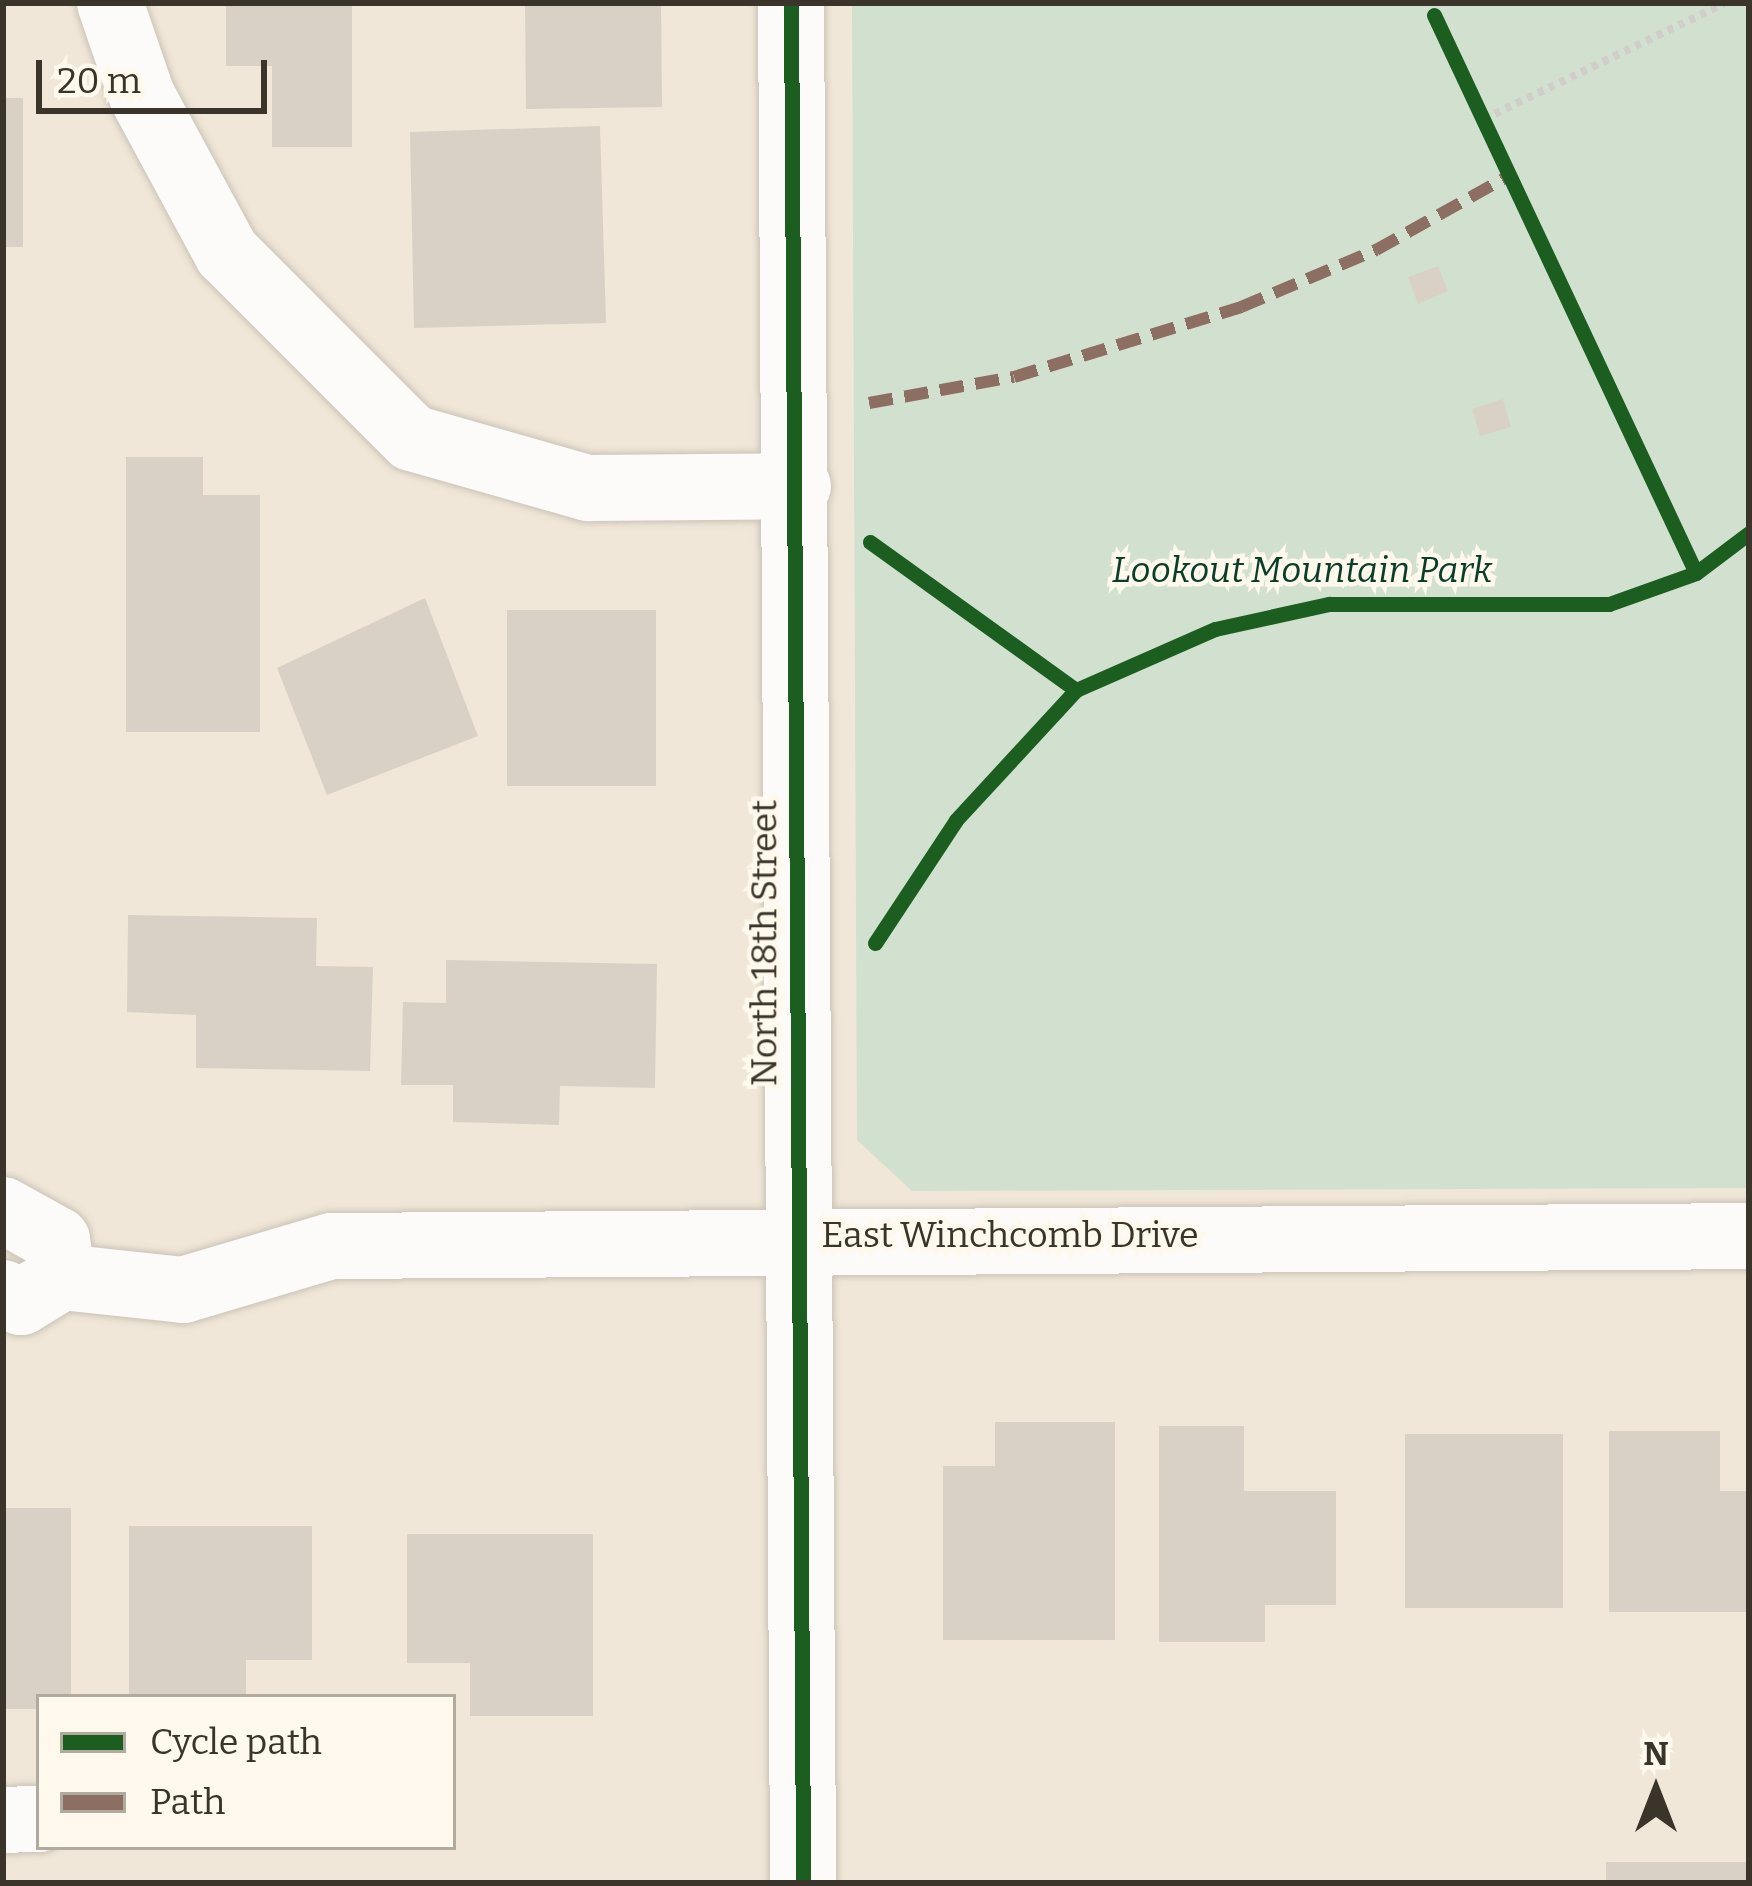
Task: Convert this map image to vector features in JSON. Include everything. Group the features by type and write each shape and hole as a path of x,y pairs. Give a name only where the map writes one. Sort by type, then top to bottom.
{"street":[{"path":"110,3 142,96 227,253 412,438 587,488 798,486"},
{"name":"North 18th Street","path":"791,3 798,486 794,1236 803,1883"},
{"name":"East Winchcomb Drive","path":"3,1210 57,1240 33,1285 183,1289 332,1246 794,1236 1749,1236"},
{"path":"3,1820 36,1819"}],"path":[{"path":"1484,119 1725,3"},
{"path":"1434,15 1696,572"},
{"path":"875,943 956,820 1076,690 1215,629 1329,604 1609,604 1696,572 1749,533"},
{"path":"870,542 1076,690"}],"green space":[{"name":"Lookout Mountain Park","path":"852,3 1749,3 1749,1188 912,1191 857,1140"}],"building":[{"path":"226,3 352,3 352,147 272,147 272,66 226,66"},
{"path":"525,3 661,3 662,107 526,109"},
{"path":"3,98 23,98 23,247 3,247"},
{"path":"600,126 606,323 414,328 410,132"},
{"path":"1438,266 1448,291 1418,304 1408,277"},
{"path":"1503,399 1511,427 1480,436 1472,409"},
{"path":"126,457 203,457 203,495 260,495 260,732 126,732"},
{"path":"425,598 478,736 327,795 277,668"},
{"path":"507,610 656,610 656,786 507,786"},
{"path":"128,915 317,918 316,966 373,967 370,1071 196,1068 196,1015 127,1012"},
{"path":"446,960 657,964 655,1088 560,1086 559,1125 453,1122 453,1085 401,1085 403,1002 446,1003"},
{"path":"995,1422 1115,1422 1115,1640 943,1640 943,1466 995,1466"},
{"path":"1159,1426 1244,1426 1244,1491 1336,1491 1336,1605 1265,1605 1265,1642 1159,1642"},
{"path":"1609,1431 1720,1431 1720,1491 1749,1491 1749,1612 1609,1612"},
{"path":"1405,1434 1563,1434 1563,1608 1405,1608"},
{"path":"3,1508 71,1508 71,1694 36,1694 36,1709 3,1709"},
{"path":"129,1526 312,1526 312,1660 246,1660 246,1694 129,1694"},
{"path":"407,1534 593,1534 593,1716 470,1716 470,1663 407,1663"},
{"path":"1606,1862 1749,1862 1749,1883 1606,1883"}],"marked path":[{"path":"869,403 1014,377 1241,307 1376,250 1510,175"}],"cycle path":[{"path":"791,3 803,1883"},
{"path":"1434,15 1696,573"},
{"path":"875,943 956,820 1076,690 1215,629 1329,604 1609,604 1696,573 1749,533"},
{"path":"870,542 1076,690"}]}
